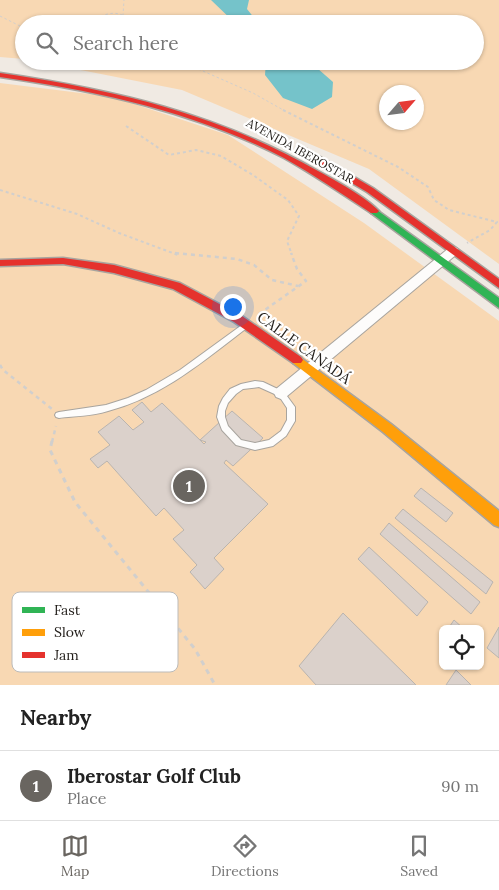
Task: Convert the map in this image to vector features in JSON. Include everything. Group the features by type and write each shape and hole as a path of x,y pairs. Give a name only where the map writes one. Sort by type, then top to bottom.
{"street":[{"path":"0,67 15,69"},
{"path":"23,70 86,78 157,94"},
{"name":"AVENIDA IBEROSTAR","path":"0,75 84,86 136,98 221,125 267,146 350,194 499,304"},
{"name":"AVENIDA IBEROSTAR","path":"294,146 352,178 499,284"},
{"path":"281,393 453,251"},
{"name":"CALLE CANADÁ","path":"0,263 63,261 114,269 176,286 246,324 310,369 387,428 499,520"}],"lane":[{"path":"59,415 112,408 149,392 195,363 246,324"},
{"path":"249,385 266,386 281,393 288,401 292,410 292,420 288,430 281,438 260,446 248,445 237,441 228,434 221,414 223,404 229,395 238,388 249,385"}],"path":[{"path":"122,15 124,0"},
{"path":"0,16 15,24"},
{"path":"200,70 252,93 398,167 428,187 434,200 449,210 498,222 490,230 453,251"},
{"path":"126,126 169,155 196,150 221,156 253,175 288,200 299,216 286,241 297,269 306,281 246,324"},
{"path":"0,190 77,214 119,234 178,254 237,259 254,265 272,280 298,286"},
{"path":"0,365 3,370 59,415 50,450 75,502 148,592"},
{"path":"178,628 195,649 215,685"}],"shaded area":[{"path":"0,0 499,0 499,264 369,169 182,90 81,70 484,70 484,15 15,15 15,58 0,57"},
{"path":"0,83 113,97 228,135 364,223 499,321 499,685 0,685"}],"water":[{"path":"211,0 249,0 247,9 252,15 227,15"},
{"path":"265,70 319,70 333,82 332,97 312,109 283,98 265,75"}],"building":[{"path":"142,402 151,412 162,403 204,444 206,442 200,440 232,411 263,438 233,466 226,460 224,463 268,504 214,558 224,569 205,589 190,572 197,565 173,539 184,530 164,508 156,516 107,461 98,468 90,459 110,445 98,432 119,416 133,430 144,422 132,410"},
{"path":"421,488 453,513 446,522 414,496"},
{"path":"403,509 493,582 486,594 395,518"},
{"path":"389,523 480,602 471,614 380,534"},
{"path":"369,547 428,602 417,616 358,559"},
{"path":"343,613 416,685 316,685 299,666"},
{"path":"454,620 460,625 451,625"},
{"path":"499,627 499,658 487,648"},
{"path":"456,670 471,685 446,685"}],"traffic: fast":[{"path":"374,211 499,304"}],"traffic: slow":[{"path":"297,360 387,428 499,520"}],"traffic: jam":[{"path":"0,75 101,92 196,118 242,135 286,156 330,181 374,211"},
{"path":"302,150 370,190 499,284"},
{"path":"0,263 63,261 114,269 176,286 238,319 297,360"}],"place":[{"name":"Iberostar Golf Club","path":"189,486"}]}
